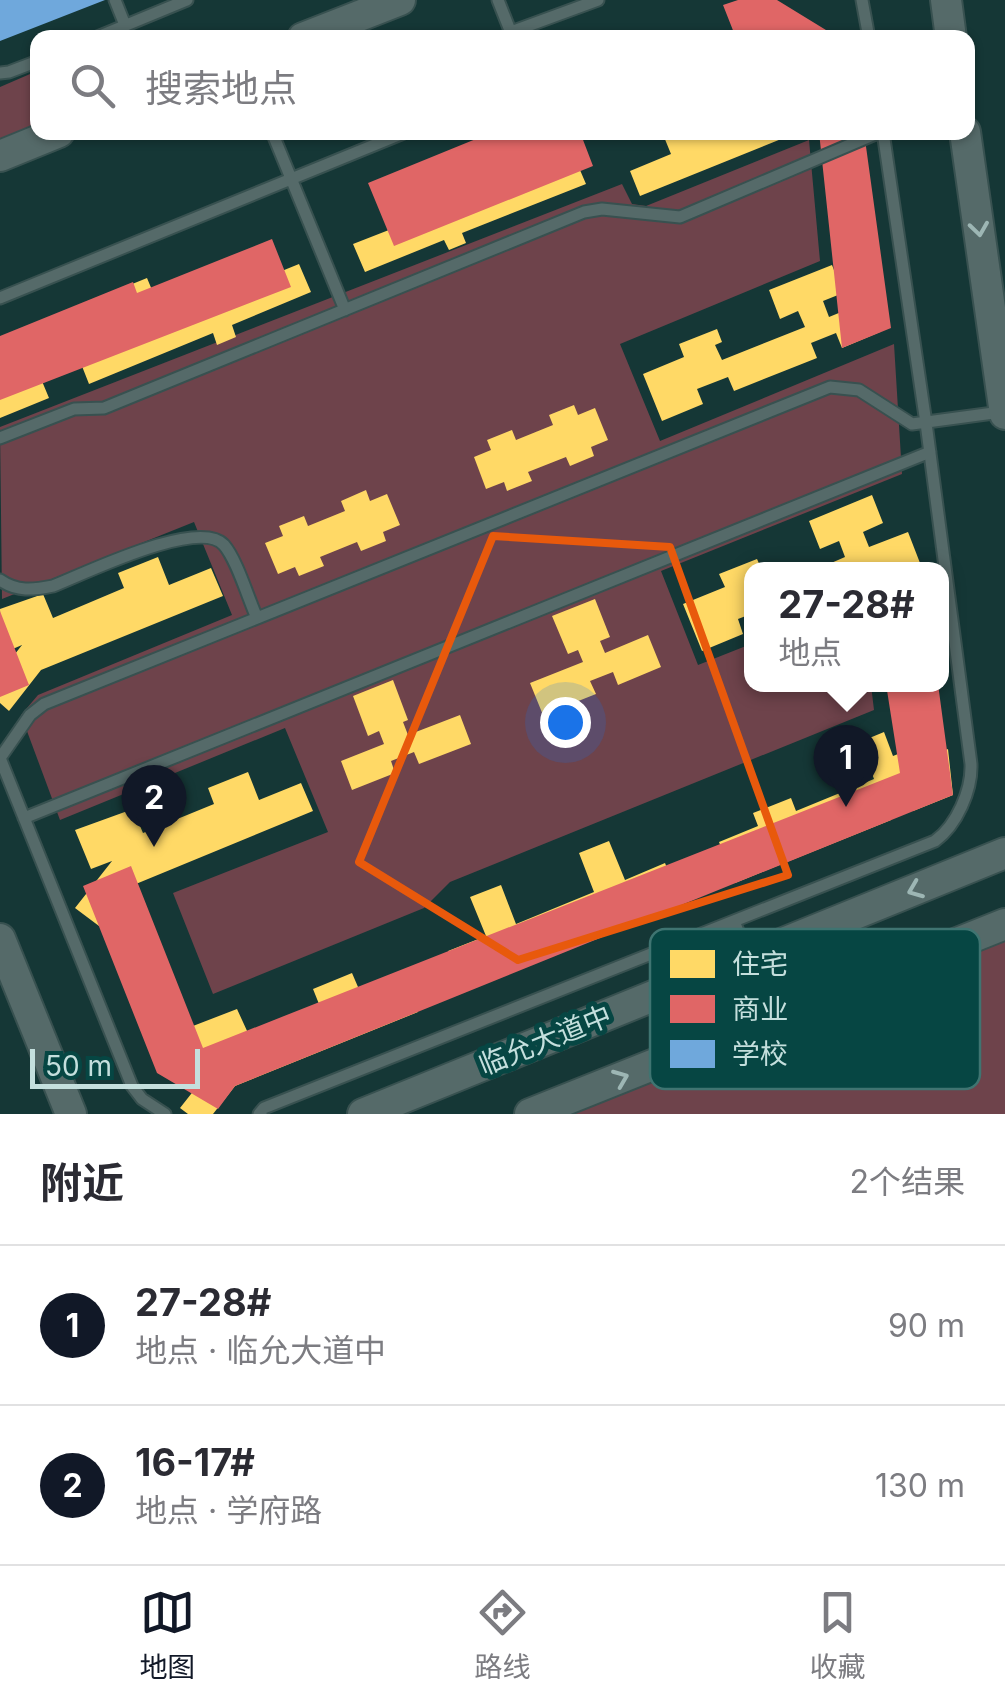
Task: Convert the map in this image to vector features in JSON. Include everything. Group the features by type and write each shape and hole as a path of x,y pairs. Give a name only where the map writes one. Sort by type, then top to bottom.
{"street":[{"path":"324,30 400,0"},
{"path":"0,156 39,140"},
{"path":"966,140 1005,412"},
{"name":"临允大道中","path":"819,929 1005,853"},
{"path":"980,934 1005,924"},
{"path":"0,940 71,1114"},
{"name":"临允大道中","path":"363,1114 650,998"},
{"path":"530,1114 650,1066"}],"lane":[{"path":"115,0 125,25"},
{"path":"113,30 187,0"},
{"path":"498,0 510,30"},
{"path":"524,30 598,0"},
{"path":"862,0 868,30"},
{"path":"0,72 30,64"},
{"path":"275,140 345,310"},
{"path":"0,298 386,140"},
{"path":"0,438 74,409 104,408 584,212 602,209 680,217 862,140"},
{"path":"882,140 944,562"},
{"path":"165,1114 142,1099 132,1086 4,777 0,758 30,715 44,704 830,387 859,390 912,424 1005,412"},
{"path":"24,818 930,452"},
{"path":"0,580 31,591 177,538 215,538 226,546 256,618"},
{"path":"716,929 936,841 946,833 972,783 949,602"},
{"path":"734,922 737,929"},
{"path":"259,1114 264,1108 650,955"}],"highlighted area":[{"path":"493,536 670,547 788,875 518,960 359,862"}],"shaded area":[{"path":"30,74 30,127 0,140 0,87"},
{"path":"809,140 820,261 620,344 660,441 894,344 902,474 661,571 698,665 744,647 744,692 872,692 874,710 450,882 424,908 213,994 173,893 328,832 285,728 60,820 21,715 38,695 232,615 194,522 2,599 0,427 622,184 632,204 646,206"},
{"path":"1005,924 1005,1114 530,1114 650,1066 650,1089 980,1089 980,934"}],"building: 住宅":[{"path":"492,140 544,140 547,148 529,155 535,171 574,156 586,184 462,233 466,243 449,250 444,240 365,272 353,244 394,228 385,206 425,190 434,212 509,182 502,166 485,172 475,147"},
{"path":"665,140 779,140 640,196 630,171 671,154"},
{"path":"246,255 257,281 299,264 311,292 232,325 236,337 217,345 213,333 89,384 78,356 118,339 111,321 93,328 83,304 147,278 157,302 134,311 142,330 220,297 209,270"},
{"path":"832,265 843,293 823,301 829,317 868,301 880,332 842,348 836,333 811,343 817,358 734,391 728,377 697,389 703,404 662,421 643,374 684,357 679,344 717,329 722,342 715,345 722,360 805,327 798,311 780,319 769,290"},
{"path":"39,374 49,398 0,418 0,389"},
{"path":"574,405 578,415 595,408 608,440 591,447 594,456 570,466 566,457 528,472 532,481 507,491 504,482 486,489 474,457 491,450 487,440 512,430 516,440 553,425 549,415"},
{"path":"366,490 370,501 387,494 400,525 383,532 386,541 361,551 357,542 320,557 324,566 299,576 295,567 278,574 265,543 283,536 279,526 304,516 308,526 345,511 341,501"},
{"path":"872,495 883,523 863,532 869,547 908,532 920,562 833,562 845,557 839,541 820,549 809,521"},
{"path":"158,557 169,585 211,568 223,596 41,670 9,711 0,703 0,673 22,645 1,654 0,609 43,594 53,618 124,588 118,573"},
{"path":"744,564 744,617 738,619 743,634 702,651 683,604 725,587 719,574"},
{"path":"595,599 610,637 600,641 605,653 648,635 661,667 618,685 613,672 590,681 596,694 543,715 530,683 583,662 578,650 568,654 552,616"},
{"path":"393,680 408,720 403,722 408,735 460,715 471,744 419,764 414,752 391,761 395,773 352,790 341,761 384,744 379,731 368,736 353,696"},
{"path":"884,732 893,756 913,748 919,761 948,749 953,795 913,811 906,794 884,803 891,820 735,883 719,842 758,826 753,813 791,798 796,811 874,779 869,766 848,775 838,751"},
{"path":"248,772 259,800 301,783 313,811 131,886 99,926 75,908 112,861 91,869 75,830 133,809 143,833 214,804 208,788"},
{"path":"609,841 625,880 665,863 682,904 641,920 636,908 612,918 616,930 533,964 528,952 505,961 510,973 464,992 448,951 486,936 470,897 501,885 516,924 594,892 579,853"},
{"path":"352,973 364,1001 406,983 418,1012 235,1086 213,1114 188,1114 180,1108 217,1061 195,1070 180,1031 237,1009 248,1033 319,1004 313,989"}],"building: 商业":[{"path":"738,0 777,0 826,30 733,30 723,5"},
{"path":"473,140 583,140 593,166 394,246 368,183"},
{"path":"820,140 865,140 891,328 842,348"},
{"path":"272,239 291,287 0,400 0,336 133,282 137,293"},
{"path":"0,611 29,685 0,697"},
{"path":"887,692 939,692 953,795 235,1086 218,1109 157,1073 83,886 131,866 203,1048 900,773"}],"building: 学校":[{"path":"0,0 105,0 0,41"}],"place":[{"name":"27-28#","path":"846,807"},
{"name":"16-17#","path":"154,847"}]}
